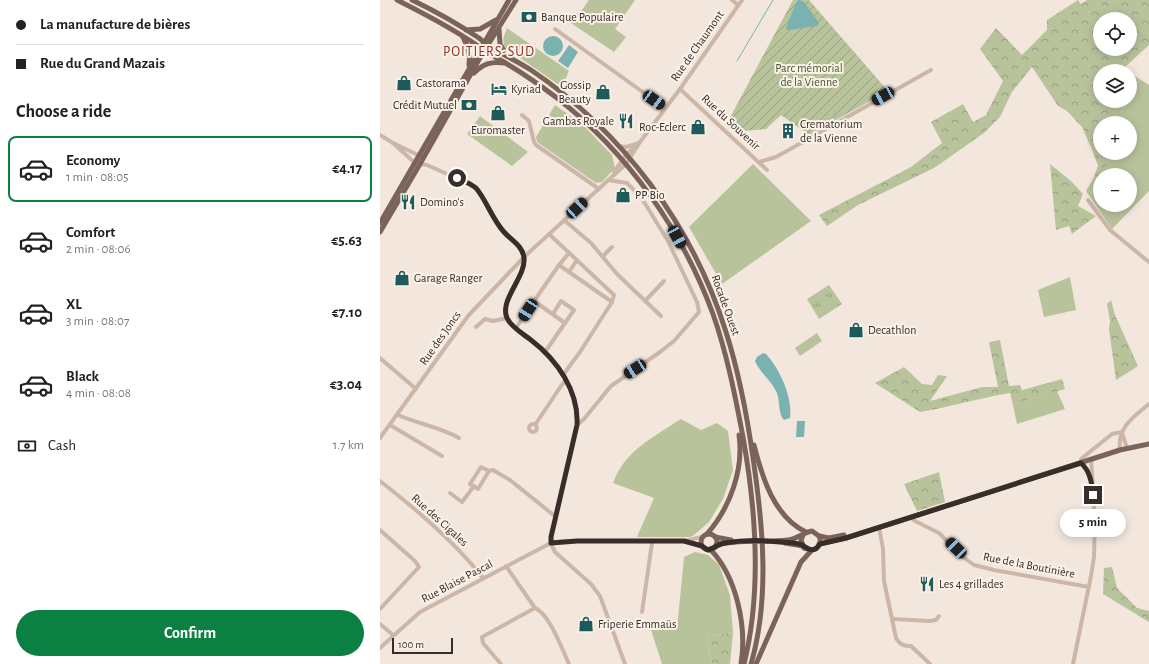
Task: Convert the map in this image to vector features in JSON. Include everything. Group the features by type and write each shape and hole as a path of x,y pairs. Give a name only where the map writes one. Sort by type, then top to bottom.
{"main road":[{"path":"398,0 418,3"},
{"path":"398,0 462,36 485,47"},
{"path":"412,0 479,38 485,47"},
{"path":"421,157 469,78 509,0"},
{"path":"380,232 468,69 499,28 516,0"},
{"path":"418,3 418,11"},
{"path":"466,30 480,29 498,19"},
{"path":"499,28 500,44 509,57"},
{"path":"462,36 469,51 470,60 468,69"},
{"name":"Rocade Ouest","path":"485,47 509,57 532,70 563,93 619,146 667,208 689,244 705,277 726,331 738,374 746,413 758,496 762,564 760,617 751,664"},
{"name":"Rocade Ouest","path":"485,47 574,111 624,162 662,211 691,263 706,296 733,382 746,451 754,534 755,571 754,604 749,643 744,664"},
{"path":"469,78 480,67 486,64 493,62 506,63"},
{"path":"380,223 418,164"},
{"path":"733,382 740,441 740,461 736,480 717,522 701,541 702,546 706,549 710,549 722,563 738,603 742,638 741,664"},
{"path":"746,413 757,457 767,487 789,521 804,534"},
{"path":"756,664 802,562 812,550 817,548 820,544 879,527 891,520 910,517 1081,461 1127,448 1149,444"},
{"path":"705,535 712,534 715,537 736,541 774,541 794,539 812,531 819,536 829,538 857,533"},
{"path":"803,546 801,540 804,534"},
{"path":"819,536 820,544"},
{"path":"715,537 717,541 716,545"},
{"path":"710,549 716,545 736,541"},
{"path":"774,541 803,546 812,550"}],"street":[{"path":"732,0 738,6"},
{"name":"Rue de Chaumont","path":"524,257 612,177 680,89 742,0"},
{"path":"555,29 665,108"},
{"path":"759,162 776,157 932,70"},
{"name":"Rue du Souvenir","path":"680,89 767,170"},
{"path":"522,116 529,121 536,145 599,189"},
{"path":"380,135 421,157 427,165"},
{"path":"619,146 626,147 640,142"},
{"path":"393,143 418,164 427,165 474,186 478,190 501,228 520,247 524,257 523,268 507,304 505,312 507,318 511,324 545,352 563,375 571,389 577,410 577,425 551,537 551,543 555,552 591,584 600,596 625,664"},
{"path":"577,425 584,419 611,386 669,345 699,312 697,302 668,241 640,197 628,183 608,180"},
{"path":"1088,200 1110,230 1149,262"},
{"path":"564,220 591,243 612,269 661,316"},
{"path":"549,234 614,295 612,302 580,352 563,375"},
{"path":"603,256 612,247"},
{"path":"516,328 559,265 569,253"},
{"name":"Rue des Joncs","path":"380,438 468,316 524,257"},
{"path":"569,272 577,260"},
{"path":"559,265 612,302"},
{"path":"645,301 664,281"},
{"path":"534,301 565,323"},
{"path":"545,352 574,310 561,301 553,314"},
{"path":"476,327 485,319 493,321 507,318"},
{"path":"380,358 416,389"},
{"path":"535,425 566,380"},
{"path":"1120,450 1120,437 1128,422 1149,404"},
{"path":"398,415 450,432 459,438"},
{"path":"390,425 442,456"},
{"path":"1122,432 1127,448"},
{"path":"1092,484 1088,470 1081,461 1112,434 1122,432"},
{"path":"1073,664 1091,576 1095,543 1091,459"},
{"path":"489,471 478,489 470,484 481,467 489,471 493,470 510,480 556,517"},
{"name":"Rue des Cigales","path":"380,481 455,545 483,578"},
{"path":"450,492 462,502 474,486"},
{"name":"Rue de la Boutinière","path":"910,517 939,533 963,557 974,565 1088,587"},
{"path":"879,527 883,549 884,581 896,638 903,646 912,646 930,664"},
{"path":"380,530 415,561 419,567 380,609"},
{"path":"684,541 705,535"},
{"path":"551,543 577,541 684,541 702,546"},
{"path":"642,612 652,543 651,541"},
{"name":"Rue Blaise Pascal","path":"380,648 420,612 551,543"},
{"path":"506,566 535,608 539,609 550,624 569,664"},
{"path":"501,664 483,643 482,637 535,608"},
{"path":"893,620 930,621 936,620 939,616"},
{"path":"380,624 393,635"}],"green space":[{"path":"589,0 635,0 615,29 626,37 614,52 568,21 582,10"},
{"name":"Parc mémorial de la Vienne","path":"793,0 809,0 888,91 809,135 781,115 766,129 734,132 726,125"},
{"path":"1078,0 1081,4 1087,0 1149,0 1149,45 1128,64 1093,64 1093,108 1124,108 1119,116 1093,116 1093,152 1082,127 1067,111 1058,106 1032,67 1012,92 1000,117 984,133 934,168 858,205 827,226 819,215 911,167 942,143 931,122 963,104 973,122 986,115 1003,81 980,49 996,28 1022,55 1047,30 1047,20"},
{"path":"507,28 569,71 562,87 506,48 503,41"},
{"path":"1137,77 1141,80 1137,87"},
{"path":"1141,80 1149,85 1149,191 1137,203 1137,168 1108,168 1108,162 1110,160 1137,160 1137,116 1119,116 1124,108 1137,108 1137,87"},
{"path":"555,105 583,125 612,155 615,168 602,182 596,183 537,142 536,137"},
{"path":"480,116 528,152 512,166 467,134"},
{"path":"1096,160 1110,160 1108,162 1108,168 1097,168"},
{"path":"753,164 811,221 722,284 689,227"},
{"path":"1050,164 1071,181 1083,194 1078,206 1096,216 1072,234 1069,226 1056,230"},
{"path":"1093,179 1093,191 1090,194 1086,191"},
{"path":"1086,191 1091,193 1093,191 1093,201"},
{"path":"1100,212 1129,212 1112,229"},
{"path":"1070,277 1076,310 1044,317 1038,290"},
{"path":"829,285 842,304 819,319 807,299"},
{"path":"1111,300 1115,315 1138,366 1116,380 1107,304"},
{"path":"817,333 822,341 800,356 795,348"},
{"path":"1000,340 1009,386 1020,385 1022,390 1062,379 1065,389 1013,405 1010,393 920,412 875,383 904,367 922,384 932,385 938,375 947,376 930,401 982,387 998,387 989,342"},
{"path":"1057,391 1065,409 1017,424 1013,405"},
{"path":"681,419 701,430 717,423 728,431 733,470 723,499 709,522 690,537 637,537 654,498 613,483 625,462 641,445"},
{"path":"939,472 945,502 917,511 904,484"},
{"path":"695,552 708,555 719,565 730,595 733,632 706,637 712,664 662,664 651,630 677,629 684,557"},
{"path":"1112,567 1117,588 1137,608 1149,611 1149,622 1103,594 1104,568"},
{"path":"733,632 730,664 712,664 706,637"}],"water":[{"path":"799,0 804,2 819,23 817,26 788,30 786,29 787,25 797,1"},
{"path":"553,36 560,39 563,46 560,53 553,56 546,53 543,46 546,39"},
{"path":"569,45 578,52 568,68 558,61"},
{"path":"763,353 766,354 771,360 781,376 789,402 790,418 784,420 782,417 777,393 755,361 757,357"},
{"path":"797,421 805,421 804,437 796,437"}],"waterway":[{"path":"737,61 773,0"}],"place":[{"name":"Banque Populaire","path":"529,17"},
{"name":"Castorama","path":"404,83"},
{"name":"Kyriad","path":"499,89"},
{"name":"Gossip Beauty","path":"603,92"},
{"name":"Crédit Mutuel","path":"469,105"},
{"name":"Euromaster","path":"498,113"},
{"name":"Gambas Royale","path":"626,121"},
{"name":"Roc-Eclerc","path":"698,127"},
{"name":"Crematorium de la Vienne","path":"788,131"},
{"name":"PP Bio","path":"623,195"},
{"name":"Domino's","path":"408,202"},
{"name":"Garage Ranger","path":"402,278"},
{"name":"Decathlon","path":"856,330"},
{"name":"Les 4 grillades","path":"927,584"},
{"name":"Friperie Emmaüs","path":"586,624"}],"district":[{"name":"POITIERS-SUD","path":"489,51"}],"route":[{"path":"457,178 474,186 478,190 501,228 520,247 524,257 524,263 507,304 505,312 508,321 545,352 569,384 575,401 577,410 577,425 551,537 551,543 577,541 684,541 702,546 708,550 712,549 716,545 736,541 774,541 797,544 812,550 817,548 820,544 846,538 857,533 938,507 986,494 1081,463 1088,470 1093,495"}]}
